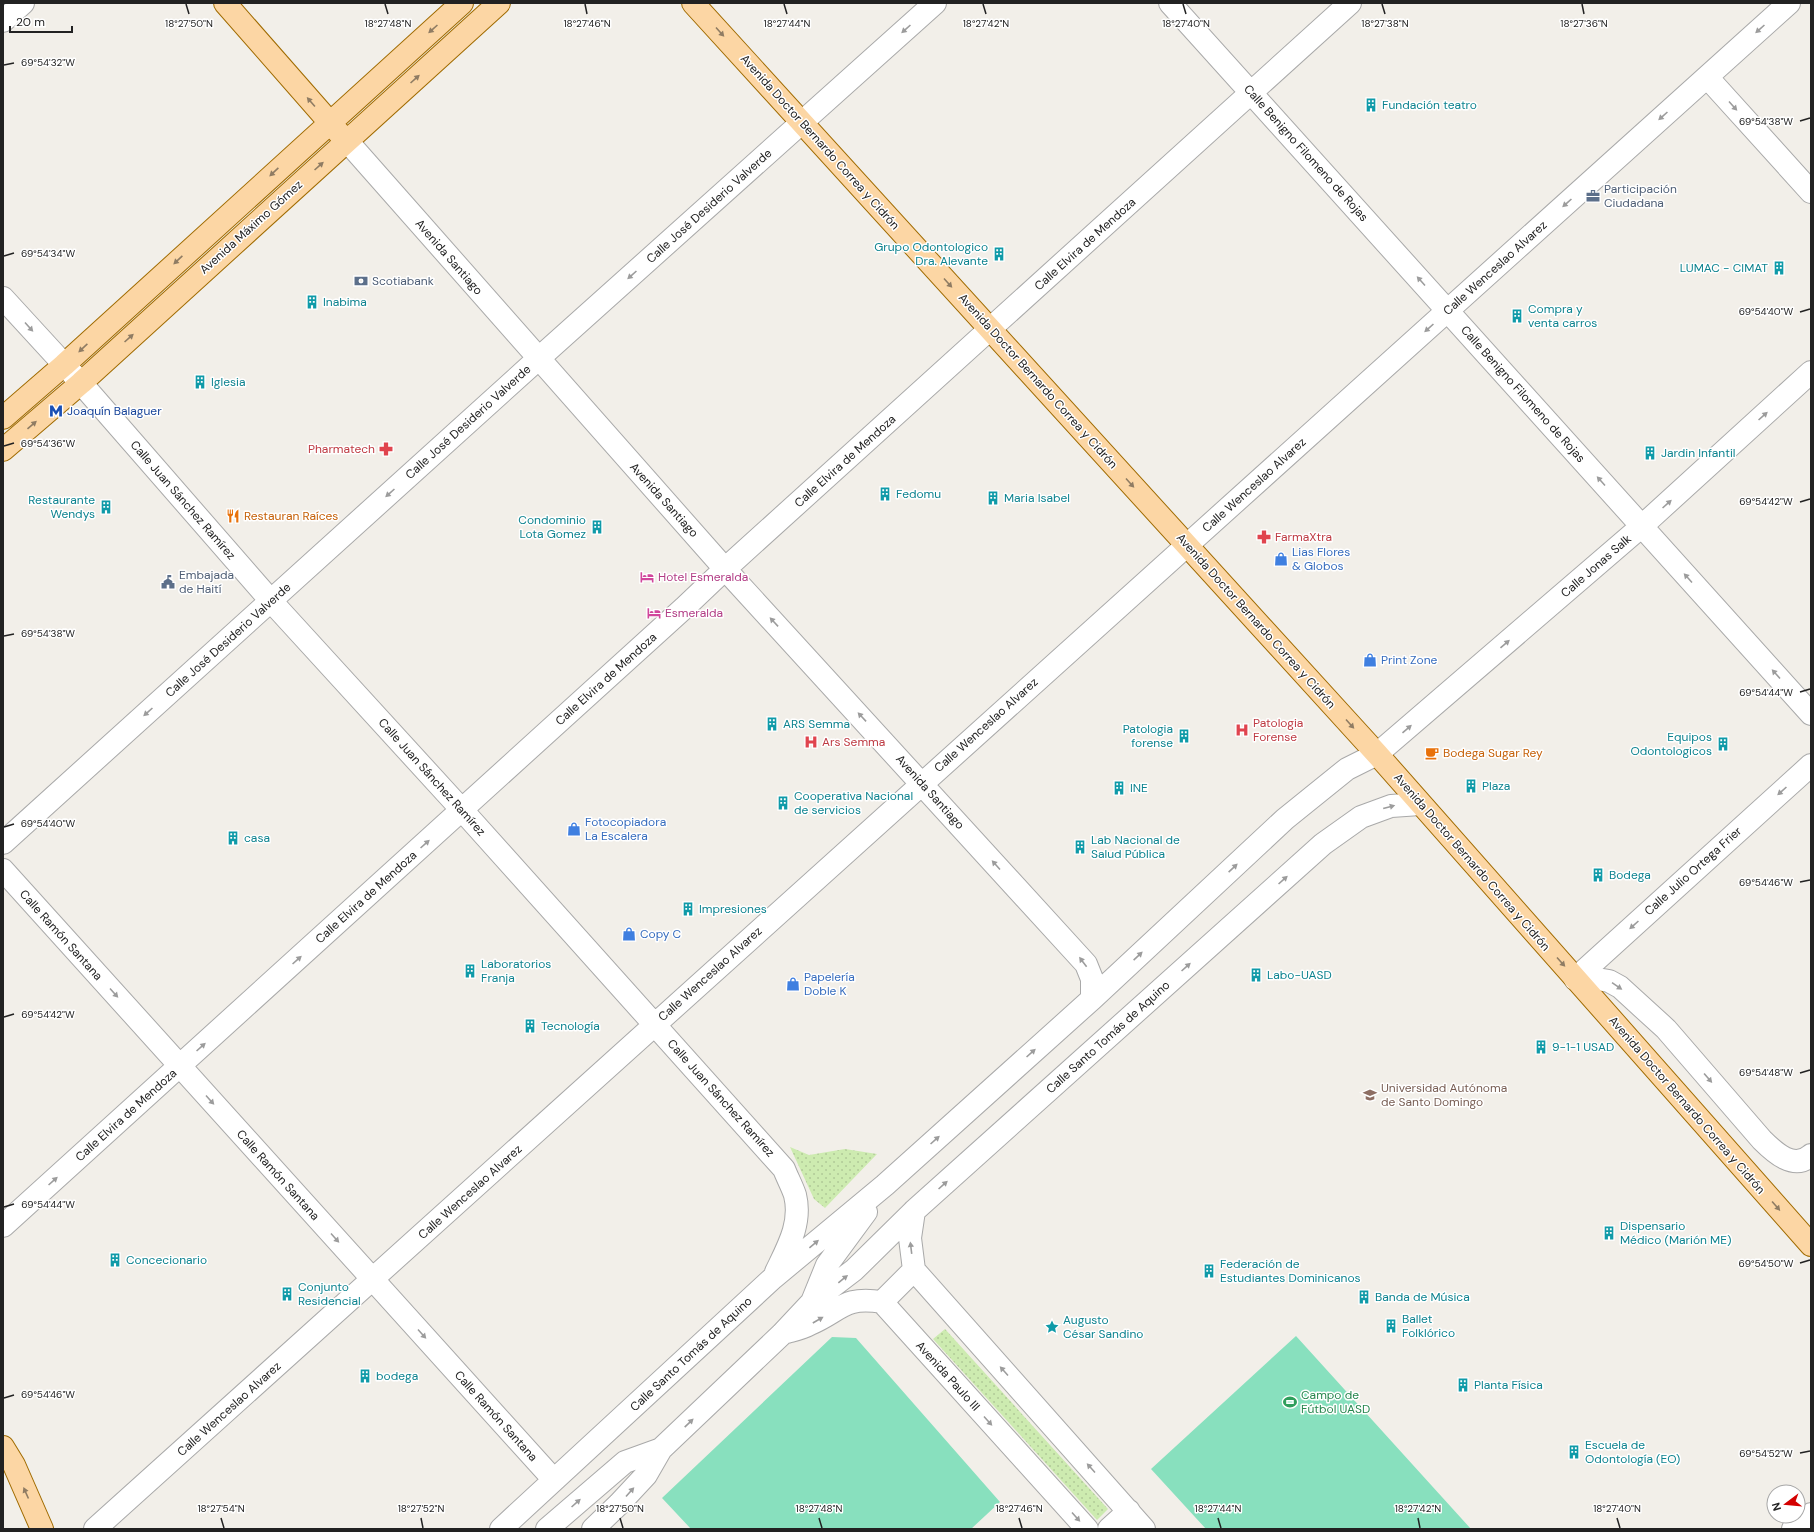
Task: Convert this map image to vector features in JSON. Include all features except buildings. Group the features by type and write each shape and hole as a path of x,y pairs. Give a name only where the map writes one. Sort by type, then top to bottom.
{"main road":[{"name":"Avenida Santiago","path":"224,3 347,141"},
{"name":"Avenida Máximo Gómez","path":"3,418 64,365 329,122 462,3"},
{"name":"Avenida Máximo Gómez","path":"3,450 81,383 498,3"},
{"name":"Avenida Doctor Bernardo Correa y Cidrón","path":"693,3 1377,754 1811,1245"},
{"path":"3,1447 14,1465 42,1529"}],"street":[{"path":"3,21 22,3"},
{"name":"Calle José Desiderio Valverde","path":"3,843 538,359 935,3"},
{"name":"Calle Benigno Filomeno de Rojas","path":"1170,3 1811,714"},
{"name":"Calle Elvira de Mendoza","path":"3,1226 684,608 725,568 1350,3"},
{"name":"Calle Wenceslao Alvarez","path":"95,1529 1789,3"},
{"path":"1707,77 1811,192"},
{"name":"Avenida Santiago","path":"347,141 538,359 725,568 1086,964 1092,980 1092,999"},
{"name":"Calle Juan Sánchez Ramírez","path":"3,298 81,383 271,601 462,810 784,1168 794,1195 797,1218 791,1241 773,1278"},
{"name":"Calle Jonas Salk","path":"1377,754 1642,526 1811,372"},
{"name":"Calle Santo Tomás de Aquino","path":"501,1529 773,1278 885,1185 1092,999 1285,819 1347,769 1377,754"},
{"name":"Calle Julio Ortega Frier","path":"1578,981 1811,765"},
{"name":"Calle Santo Tomás de Aquino","path":"593,1529 620,1504 646,1475 660,1450 782,1334 812,1302 854,1270 914,1211 1323,844 1361,817 1390,806 1420,804"},
{"name":"Calle Ramón Santana","path":"3,870 554,1480"},
{"path":"1578,981 1597,979 1609,981 1620,987 1666,1029 1762,1140 1779,1156 1794,1161 1810,1156"},
{"name":"Calle Santo Tomás de Aquino","path":"812,1302 827,1265 885,1185"},
{"path":"914,1211 910,1238 914,1270 1144,1529"},
{"path":"782,1334 810,1324 848,1302 864,1300 882,1302 914,1270"},
{"name":"Avenida Paulo III","path":"882,1302 1087,1529"},
{"path":"547,1529 625,1462 660,1450"},
{"path":"1109,1529 1129,1512"},
{"path":"1793,1529 1811,1514"}],"green space":[{"path":"790,1147 809,1155 845,1149 877,1154 825,1208 814,1199"},
{"path":"945,1329 1108,1509 1097,1520 933,1339"},
{"name":"Campo de Fútbol UASD","path":"1296,1336 1471,1529 1206,1529 1151,1469"},
{"path":"832,1337 856,1338 1000,1502 971,1529 691,1529 662,1498"}],"place":[{"name":"Fundación teatro","path":"1371,105"},
{"name":"Participación Ciudadana","path":"1593,196"},
{"name":"Grupo Odontologico Dra. Alevante","path":"999,254"},
{"name":"LUMAC - CIMAT","path":"1779,268"},
{"name":"Scotiabank","path":"361,281"},
{"name":"Inabima","path":"312,302"},
{"name":"Compra y venta carros","path":"1517,316"},
{"name":"Iglesia","path":"200,382"},
{"name":"Joaquín Balaguer","path":"56,411"},
{"name":"Pharmatech","path":"386,449"},
{"name":"Jardin Infantil","path":"1650,453"},
{"name":"Fedomu","path":"885,494"},
{"name":"Maria Isabel","path":"993,498"},
{"name":"Restaurante Wendys","path":"106,507"},
{"name":"Restauran Raíces","path":"233,516"},
{"name":"Condominio Lota Gomez","path":"597,527"},
{"name":"FarmaXtra","path":"1264,537"},
{"name":"Lias Flores & Globos","path":"1281,559"},
{"name":"Hotel Esmeralda","path":"647,577"},
{"name":"Embajada de Haití","path":"168,582"},
{"name":"Esmeralda","path":"654,613"},
{"name":"Print Zone","path":"1370,660"},
{"name":"ARS Semma","path":"772,724"},
{"name":"Patologia Forense","path":"1242,730"},
{"name":"Patologia forense","path":"1184,736"},
{"name":"Ars Semma","path":"811,742"},
{"name":"Equipos Odontologicos","path":"1723,744"},
{"name":"Bodega Sugar Rey","path":"1432,753"},
{"name":"Plaza","path":"1471,786"},
{"name":"INE","path":"1119,788"},
{"name":"Cooperativa Nacional de servicios","path":"783,803"},
{"name":"Fotocopiadora La Escalera","path":"574,829"},
{"name":"casa","path":"233,838"},
{"name":"Lab Nacional de Salud Pública","path":"1080,847"},
{"name":"Bodega","path":"1598,875"},
{"name":"Impresiones","path":"688,909"},
{"name":"Copy C","path":"629,934"},
{"name":"Laboratorios Franja","path":"470,971"},
{"name":"Labo-UASD","path":"1256,975"},
{"name":"Papelería Doble K","path":"793,984"},
{"name":"Tecnología","path":"530,1026"},
{"name":"9-1-1 USAD","path":"1541,1047"},
{"name":"Universidad Autónoma de Santo Domingo","path":"1370,1095"},
{"name":"Dispensario Médico (Marión ME)","path":"1609,1233"},
{"name":"Concecionario","path":"115,1260"},
{"name":"Federación de Estudiantes Dominicanos","path":"1209,1271"},
{"name":"Conjunto Residencial","path":"287,1294"},
{"name":"Banda de Música","path":"1364,1297"},
{"name":"Ballet Folklórico","path":"1391,1326"},
{"name":"Augusto César Sandino","path":"1052,1327"},
{"name":"bodega","path":"365,1376"},
{"name":"Planta Física","path":"1463,1385"},
{"name":"Campo de Fútbol UASD","path":"1290,1402"},
{"name":"Escuela de Odontología (EO)","path":"1574,1452"}]}
